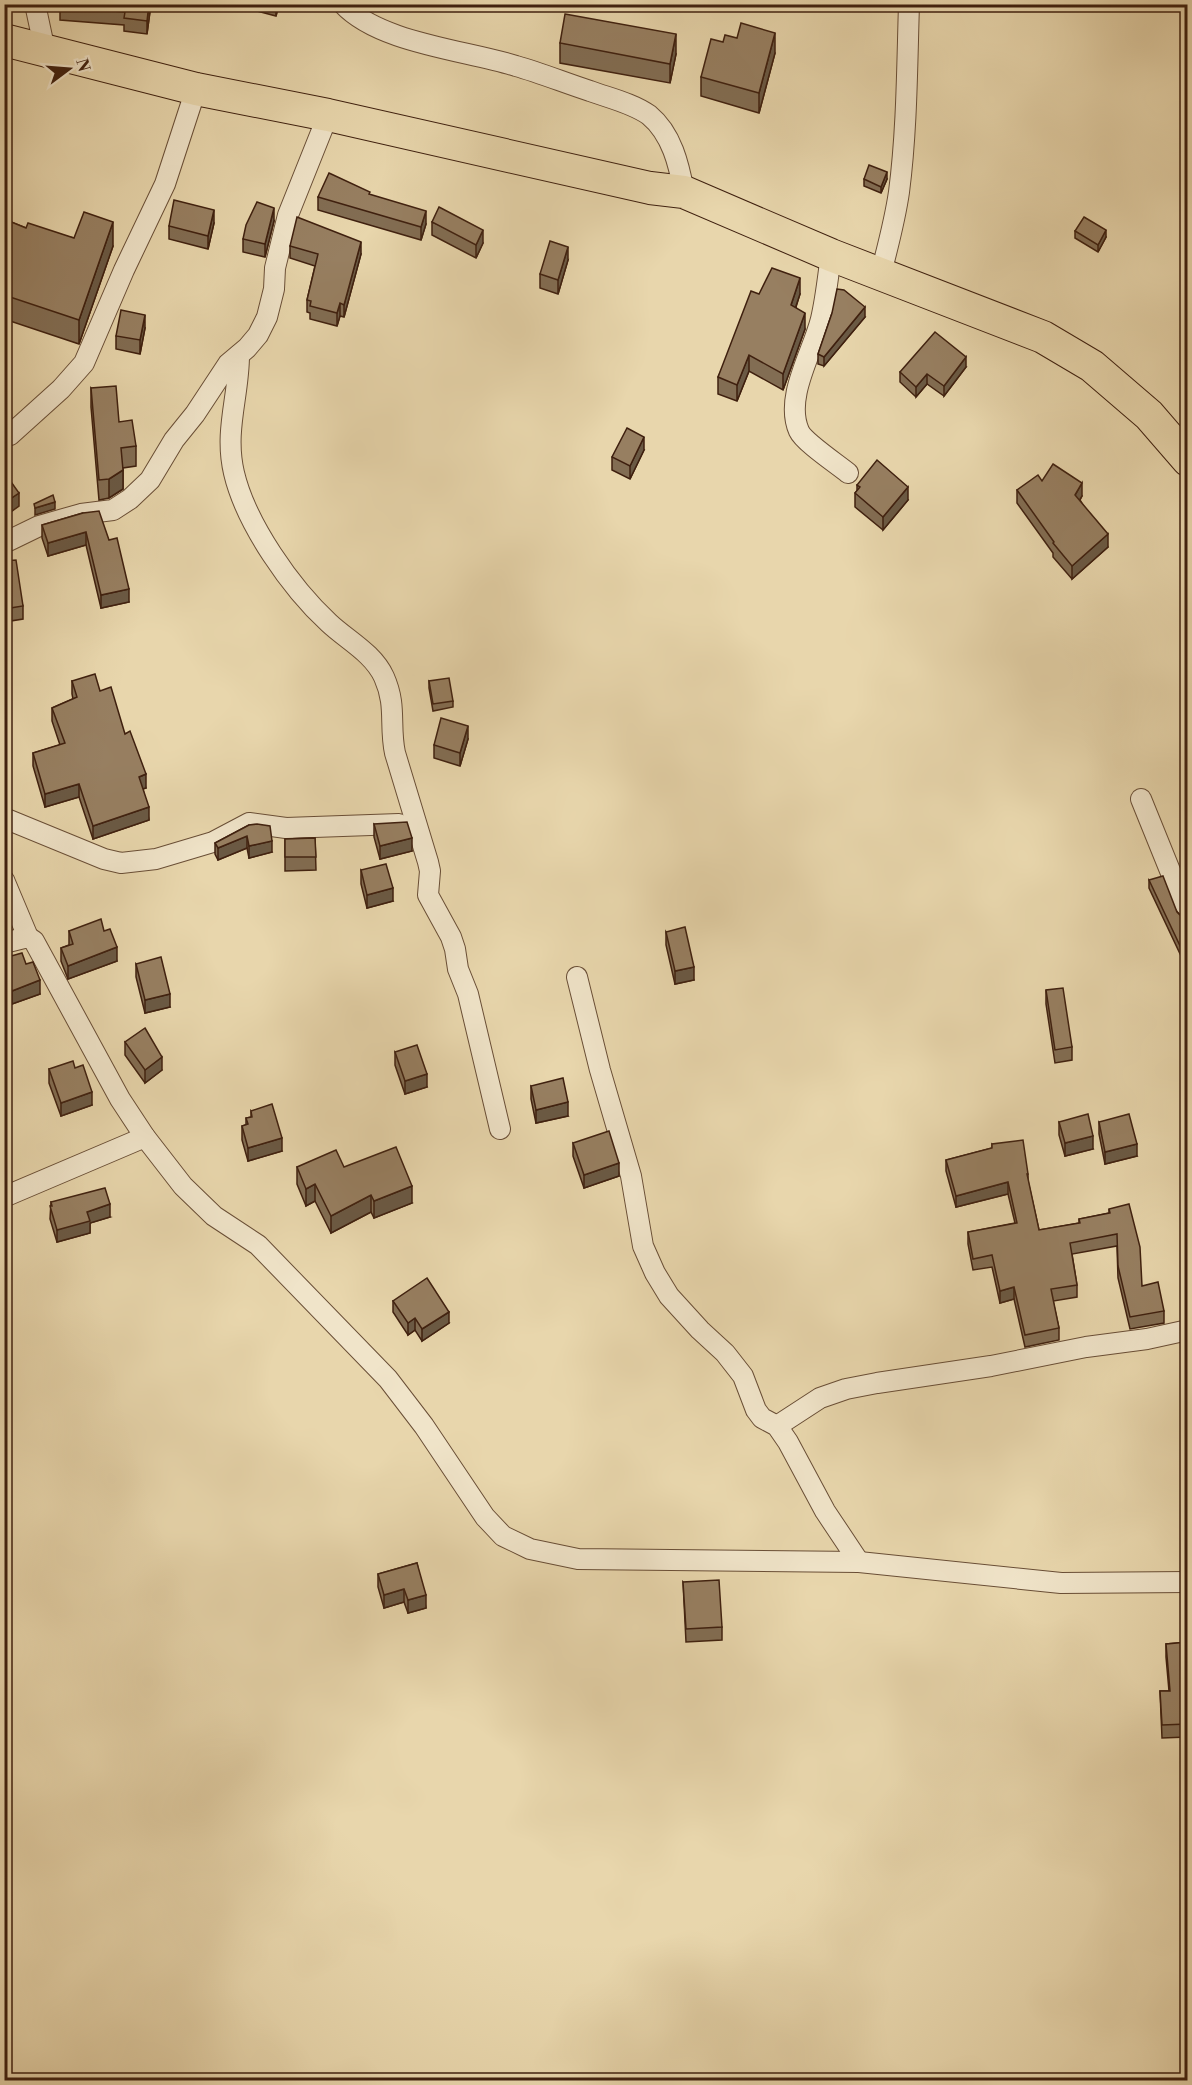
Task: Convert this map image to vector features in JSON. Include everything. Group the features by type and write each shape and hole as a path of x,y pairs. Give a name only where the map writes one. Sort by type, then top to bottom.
{"main road":[{"path":"4,40 196,89 328,115 650,188 684,192 831,255 1043,337 1092,366 1149,414 1188,459"}],"street":[{"path":"35,4 45,51"},
{"path":"342,4 353,16 377,28 402,37 516,66 628,104 649,115 664,133 678,161 684,192"},
{"path":"881,273 899,192 909,4"},
{"path":"4,437 10,435 61,389 84,363 124,270 165,184 196,89"},
{"path":"4,543 39,526 81,514 113,510 130,499 150,480 174,440 195,414 228,364 258,335 267,317 274,289 275,268 288,215 328,115"},
{"path":"831,255 821,319 794,405 801,435 848,473"},
{"path":"239,355 239,376 231,412 230,436 234,472 240,490 254,523 300,593 329,623 377,665 383,675 393,703 392,738 401,778 417,822 430,870 428,895 455,949 458,969 468,994 500,1129"},
{"path":"1141,799 1188,915"},
{"path":"4,818 104,860 121,863 156,859 191,849 213,842 249,823 286,828 417,822"},
{"path":"4,880 28,937 41,950 120,1099 145,1137 183,1186 214,1216 258,1245 388,1379 424,1426 485,1516 503,1536 530,1549 578,1559 859,1562 1061,1583 1188,1582"},
{"path":"4,943 28,937"},
{"path":"576,977 631,1176 643,1246 655,1273 669,1296 743,1376 756,1410 762,1418 777,1426 788,1442 832,1523 859,1562"},
{"path":"4,1197 145,1137"},
{"path":"777,1426 820,1398 846,1389 991,1366 1188,1330"}],"building":[{"path":"60,4 149,4 147,21 124,18 125,12 60,7"},
{"path":"565,14 676,34 670,64 560,43"},
{"path":"741,23 775,33 759,93 701,77 711,39 723,42 725,35 737,38"},
{"path":"869,165 887,172 881,187 864,179"},
{"path":"329,173 370,192 369,194 426,211 421,227 318,197"},
{"path":"174,200 214,210 208,236 169,226"},
{"path":"257,202 274,208 265,244 243,239 246,225"},
{"path":"439,207 483,230 476,245 432,222"},
{"path":"84,212 113,222 79,320 4,295 4,219 26,228 28,223 74,238"},
{"path":"297,217 361,242 344,305 340,303 337,313 310,306 311,301 307,300 318,254 290,246"},
{"path":"1084,217 1106,230 1098,245 1075,231"},
{"path":"550,241 568,247 558,280 540,274"},
{"path":"772,268 800,278 791,305 805,313 783,374 749,355 737,385 718,377 751,291 759,294"},
{"path":"837,289 844,290 865,307 824,357 818,354 832,313"},
{"path":"121,310 145,315 140,340 116,336"},
{"path":"935,332 966,357 944,386 927,374 916,387 900,372"},
{"path":"116,386 119,422 132,420 136,446 121,448 123,470 109,479 99,480 91,388"},
{"path":"627,428 644,437 630,466 612,457"},
{"path":"877,460 908,487 883,517 855,493 860,487 857,485"},
{"path":"1053,464 1082,483 1075,495 1108,534 1072,566 1053,543 1017,490 1038,475 1042,481"},
{"path":"9,479 19,493 4,503 4,482"},
{"path":"53,495 55,502 35,508 34,504"},
{"path":"99,511 109,540 117,538 129,589 101,595 86,532 48,543 42,525 83,513"},
{"path":"16,560 23,606 4,609 4,561"},
{"path":"95,674 100,691 111,687 125,734 130,731 146,774 139,777 149,807 93,826 79,784 45,794 33,753 65,743 52,708 77,697 72,681"},
{"path":"449,678 453,701 433,704 429,681"},
{"path":"441,718 468,726 460,753 434,745"},
{"path":"407,822 412,838 380,846 374,824"},
{"path":"249,825 270,826 272,841 249,846 247,836 218,848 215,843"},
{"path":"315,838 316,857 285,857 285,839"},
{"path":"386,864 393,888 367,895 361,870"},
{"path":"1163,876 1177,912 1181,916 1188,917 1188,947 1182,950 1149,880"},
{"path":"4,901 9,913 4,915"},
{"path":"101,919 104,931 110,929 117,947 68,966 61,948 73,944 69,931"},
{"path":"685,927 694,967 675,971 666,932"},
{"path":"22,953 26,964 33,962 40,980 12,991 8,981 4,982 4,958"},
{"path":"161,957 170,994 145,1000 136,964"},
{"path":"1063,988 1072,1047 1055,1050 1046,990"},
{"path":"145,1028 162,1057 145,1070 125,1042"},
{"path":"417,1045 427,1074 405,1081 395,1052"},
{"path":"73,1061 75,1068 83,1065 92,1092 61,1103 49,1069"},
{"path":"563,1078 568,1102 536,1110 531,1086"},
{"path":"272,1104 282,1138 248,1148 242,1126 248,1124 246,1118 252,1117 251,1111"},
{"path":"1088,1114 1093,1136 1065,1143 1059,1122"},
{"path":"1129,1114 1137,1144 1105,1152 1099,1122"},
{"path":"609,1131 619,1163 584,1175 573,1143"},
{"path":"1023,1140 1027,1174 1039,1230 1080,1223 1079,1219 1110,1213 1109,1209 1129,1204 1140,1247 1142,1286 1158,1282 1164,1311 1130,1317 1118,1266 1117,1234 1070,1243 1077,1285 1051,1289 1059,1328 1025,1335 1014,1287 1000,1291 992,1255 973,1259 968,1232 1017,1223 1008,1182 956,1196 946,1160 992,1148 992,1144"},
{"path":"396,1147 412,1186 374,1201 371,1195 331,1216 315,1184 306,1189 297,1167 336,1150 344,1167"},
{"path":"105,1188 110,1204 87,1212 90,1221 57,1230 50,1206 52,1206 51,1202"},
{"path":"427,1278 449,1312 422,1329 415,1318 408,1323 393,1301"},
{"path":"417,1563 426,1595 408,1600 404,1589 384,1595 378,1574"},
{"path":"719,1580 722,1627 686,1629 683,1582"},
{"path":"1188,1642 1188,1673 1185,1674 1187,1724 1162,1725 1160,1691 1170,1691 1166,1644"}]}
